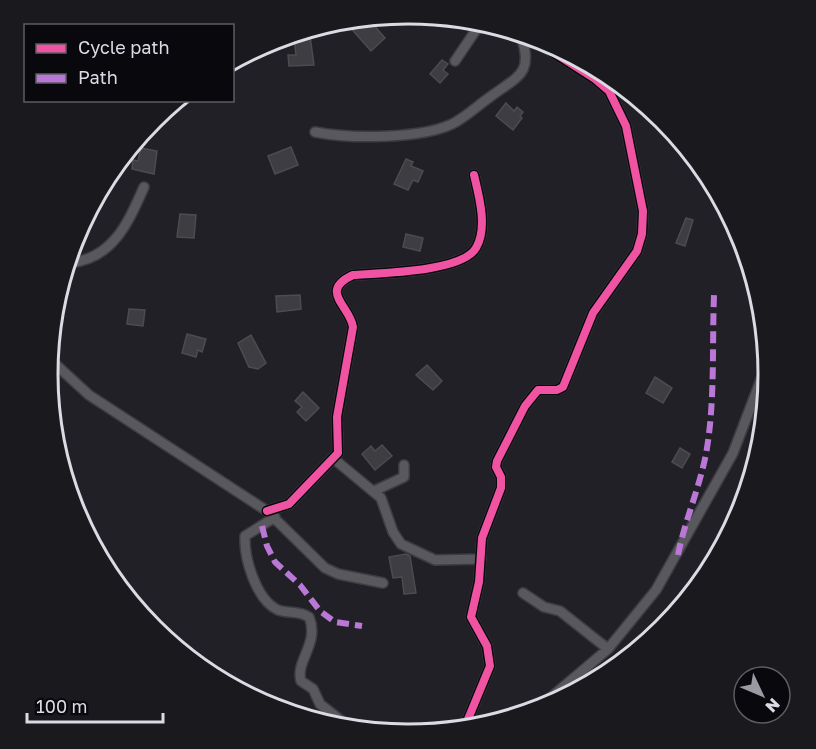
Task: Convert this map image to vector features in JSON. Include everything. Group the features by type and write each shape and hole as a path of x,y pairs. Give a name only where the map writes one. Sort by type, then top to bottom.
{"street":[{"path":"455,61 475,31"},
{"path":"315,132 333,136 412,136 451,124 477,108 523,70 527,57 523,44"},
{"path":"468,719 490,666 487,646 471,617 481,559 482,538 501,488 501,477 495,467 497,460 525,406 538,390 557,390 562,387 593,313 630,264 642,234 643,212 638,180 619,108 609,91 580,69"},
{"path":"267,511 289,504 334,459 340,448 337,417 353,334 352,319 338,299 338,287 344,279 353,275 451,265 469,256 476,249 481,228 474,175"},
{"path":"76,261 98,256 112,245 126,225 144,188"},
{"path":"58,367 89,395 267,511 325,568 338,574 383,583"},
{"path":"569,686 608,649 656,590 733,453 758,387"},
{"path":"334,459 381,498 393,532 401,544 435,560 481,559"},
{"path":"374,491 404,477 404,465"},
{"path":"275,518 244,536 247,554 255,580 266,601 279,610 300,611 309,617 312,636 299,676 301,681 313,689 316,699 327,715"},
{"path":"523,593 544,607 560,611 608,649"}],"building":[{"path":"374,26 385,38 371,51 351,29"},
{"path":"310,38 314,65 289,66 288,55 296,55 295,43"},
{"path":"442,60 448,64 443,70 448,74 440,83 430,74"},
{"path":"506,103 514,111 517,107 523,112 520,116 522,118 513,130 496,116"},
{"path":"291,147 298,165 275,174 268,156"},
{"path":"141,148 157,151 154,174 132,169 133,160 138,161"},
{"path":"406,159 413,162 411,166 423,171 418,182 413,180 408,190 394,184"},
{"path":"180,214 196,215 194,238 177,237"},
{"path":"686,218 693,220 685,246 676,243"},
{"path":"406,234 423,238 420,251 403,247"},
{"path":"300,295 301,309 277,312 276,296"},
{"path":"129,309 145,310 143,326 127,324"},
{"path":"187,334 206,339 202,352 198,350 196,357 182,353"},
{"path":"251,335 266,363 258,369 249,367 238,343"},
{"path":"427,365 442,381 433,390 416,375"},
{"path":"655,377 672,388 663,403 646,393"},
{"path":"303,392 319,408 306,421 297,412 302,407 295,401"},
{"path":"382,445 392,456 375,470 362,454 371,446 375,451"},
{"path":"680,448 690,454 682,468 672,462"},
{"path":"406,554 410,556 416,593 404,594 402,577 393,578 389,557"}],"marked path":[{"path":"678,555 701,475 710,429 714,295"},
{"path":"262,526 267,546 275,562 300,585 320,611 335,622 362,626"}],"cycle path":[{"path":"468,719 490,666 487,646 471,617 479,582 482,538 501,488 501,477 496,467 497,461 525,406 538,390 557,390 563,387 593,313 637,251 642,234 643,211 626,126 609,91 580,69"},
{"path":"267,511 289,504 338,453 337,417 353,327 339,299 338,287 353,275 438,267 468,256 480,240 482,222 474,175"}]}
